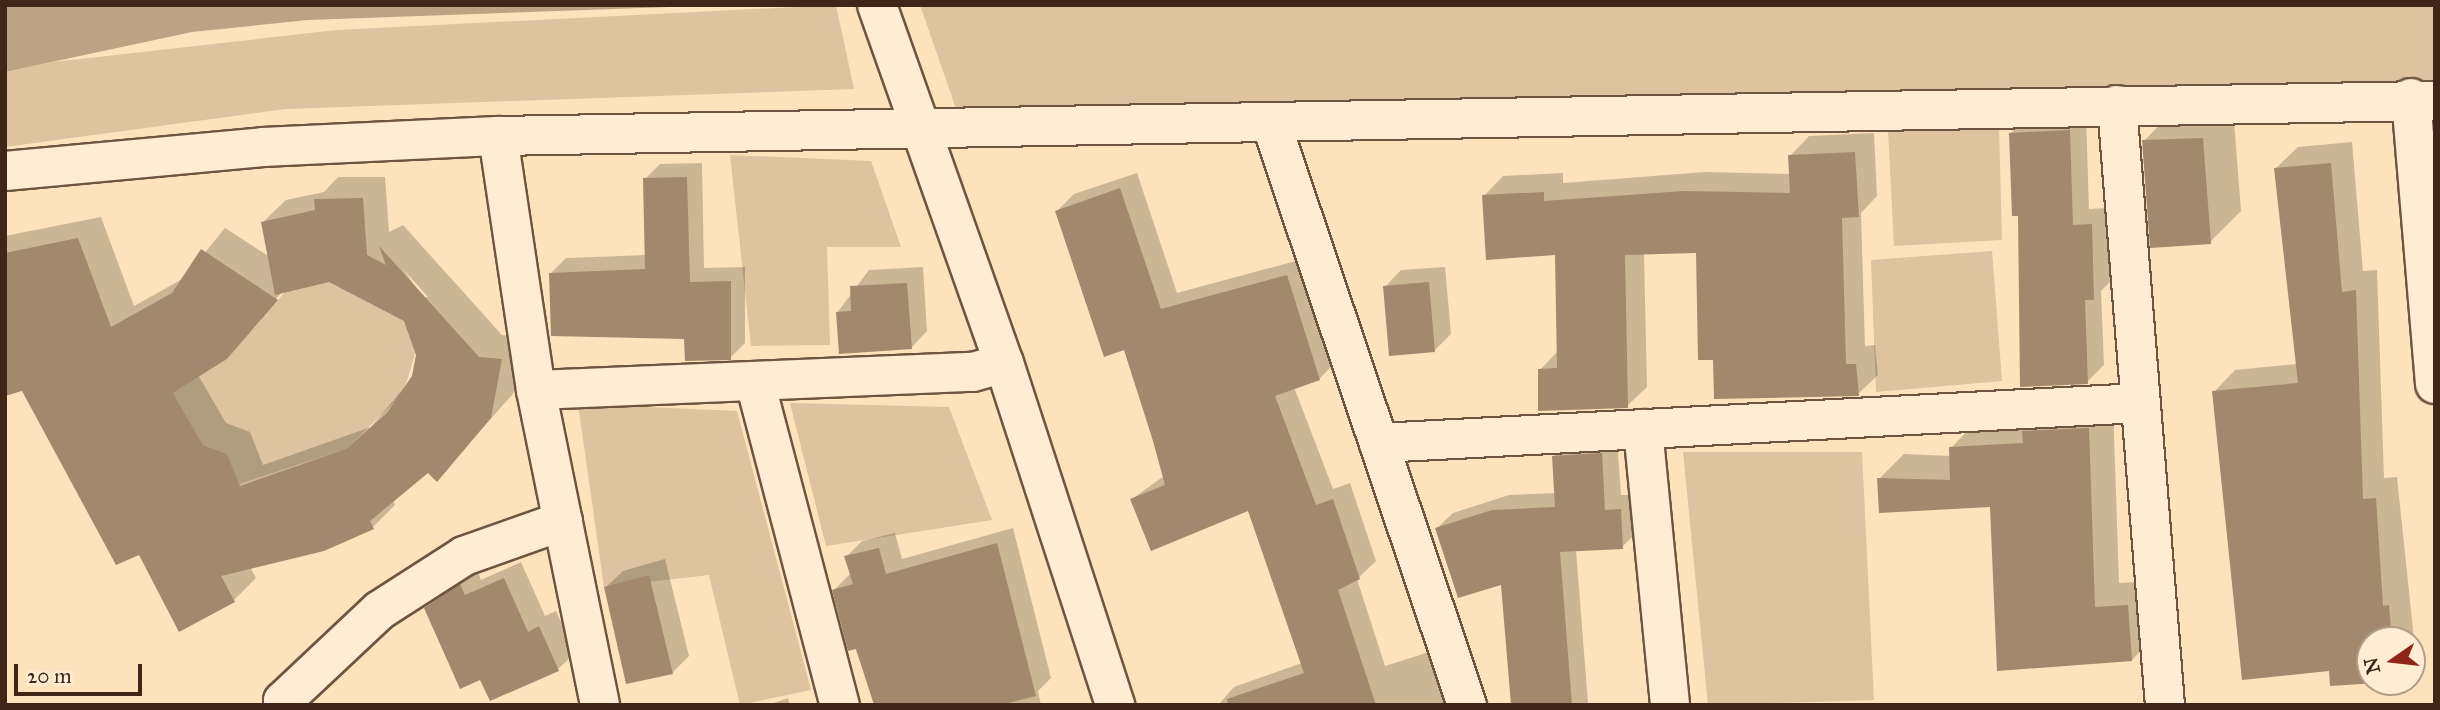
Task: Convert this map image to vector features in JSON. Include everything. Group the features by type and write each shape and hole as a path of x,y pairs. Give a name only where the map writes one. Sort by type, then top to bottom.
{"street":[{"path":"877,5 1004,363 1115,705"},
{"path":"5,171 263,147 498,136 919,124 1271,123 2423,100 2435,384"},
{"path":"2117,105 2165,705"},
{"path":"1271,123 1467,705"},
{"path":"498,136 536,390 600,705"},
{"path":"536,390 973,372 1004,363"},
{"path":"755,382 840,705"},
{"path":"1379,443 2139,403"},
{"path":"1643,429 1670,705"},
{"path":"286,705 283,701 380,610 464,556 563,521"}],"shaded area":[{"path":"5,5 726,5 308,20 192,32 5,72"},
{"path":"836,5 854,89 286,109 5,147 5,72 53,62 337,30"},
{"path":"920,5 2435,5 2435,96 960,120"},
{"path":"1999,126 2002,240 1894,246 1888,130"},
{"path":"730,155 871,161 901,247 827,247 830,345 751,346"},
{"path":"1992,251 2002,381 1876,392 1871,260"},
{"path":"360,274 396,296 417,347 403,394 346,449 239,484 227,454 203,445 173,393 227,359 285,292"},
{"path":"790,403 949,407 992,520 826,546"},
{"path":"578,404 737,411 811,690 740,705 709,575 604,587"},
{"path":"1683,452 1862,452 1874,700 1708,705"}],"building":[{"path":"2070,130 2073,225 2092,224 2094,300 2085,300 2088,384 2020,387 2018,216 2012,216 2009,133"},
{"path":"2203,138 2211,244 2150,248 2142,140"},
{"path":"1855,152 1859,217 1842,218 1846,364 1856,364 1859,396 1714,399 1713,360 1698,360 1696,253 1625,255 1628,408 1538,411 1538,369 1557,368 1555,255 1486,260 1482,195 1544,192 1544,201 1684,191 1790,193 1788,155"},
{"path":"2331,163 2342,292 2356,290 2363,499 2376,498 2383,606 2389,605 2391,626 2356,626 2356,684 2330,686 2329,671 2242,680 2212,391 2298,383 2274,168"},
{"path":"687,177 690,282 731,281 731,360 685,361 684,339 551,336 549,273 645,269 643,178"},
{"path":"1120,188 1161,309 1287,275 1320,380 1275,396 1316,505 1333,499 1360,579 1338,590 1376,705 1228,705 1227,699 1304,673 1248,511 1151,551 1130,499 1165,485 1153,441 1124,350 1104,357 1055,211"},
{"path":"363,198 367,255 386,265 379,246 479,357 502,359 491,418 437,482 428,473 370,521 374,529 324,551 221,576 235,602 179,632 139,555 116,565 22,391 5,396 5,253 78,238 111,327 172,293 201,249 278,300 227,359 173,393 203,445 227,454 240,486 346,449 387,413 412,376 416,355 404,321 329,282 275,295 261,222 315,210 314,199"},
{"path":"1429,282 1435,352 1389,356 1383,286"},
{"path":"907,283 912,349 839,354 836,312 851,311 850,286"},
{"path":"2089,428 2095,607 2128,605 2132,661 1997,671 1990,507 1879,513 1877,478 1950,480 1949,447 2023,443 2022,431"},
{"path":"1602,453 1605,510 1621,509 1623,549 1560,552 1572,705 1511,705 1501,585 1458,598 1435,528 1492,510 1555,507 1552,456"},
{"path":"997,543 1036,696 1000,705 874,705 856,649 848,651 832,590 853,584 844,556 879,548 886,574"},
{"path":"649,575 673,674 626,684 604,587"},
{"path":"504,578 528,632 539,626 559,671 490,701 480,680 460,689 424,608 460,584 465,595"}]}
